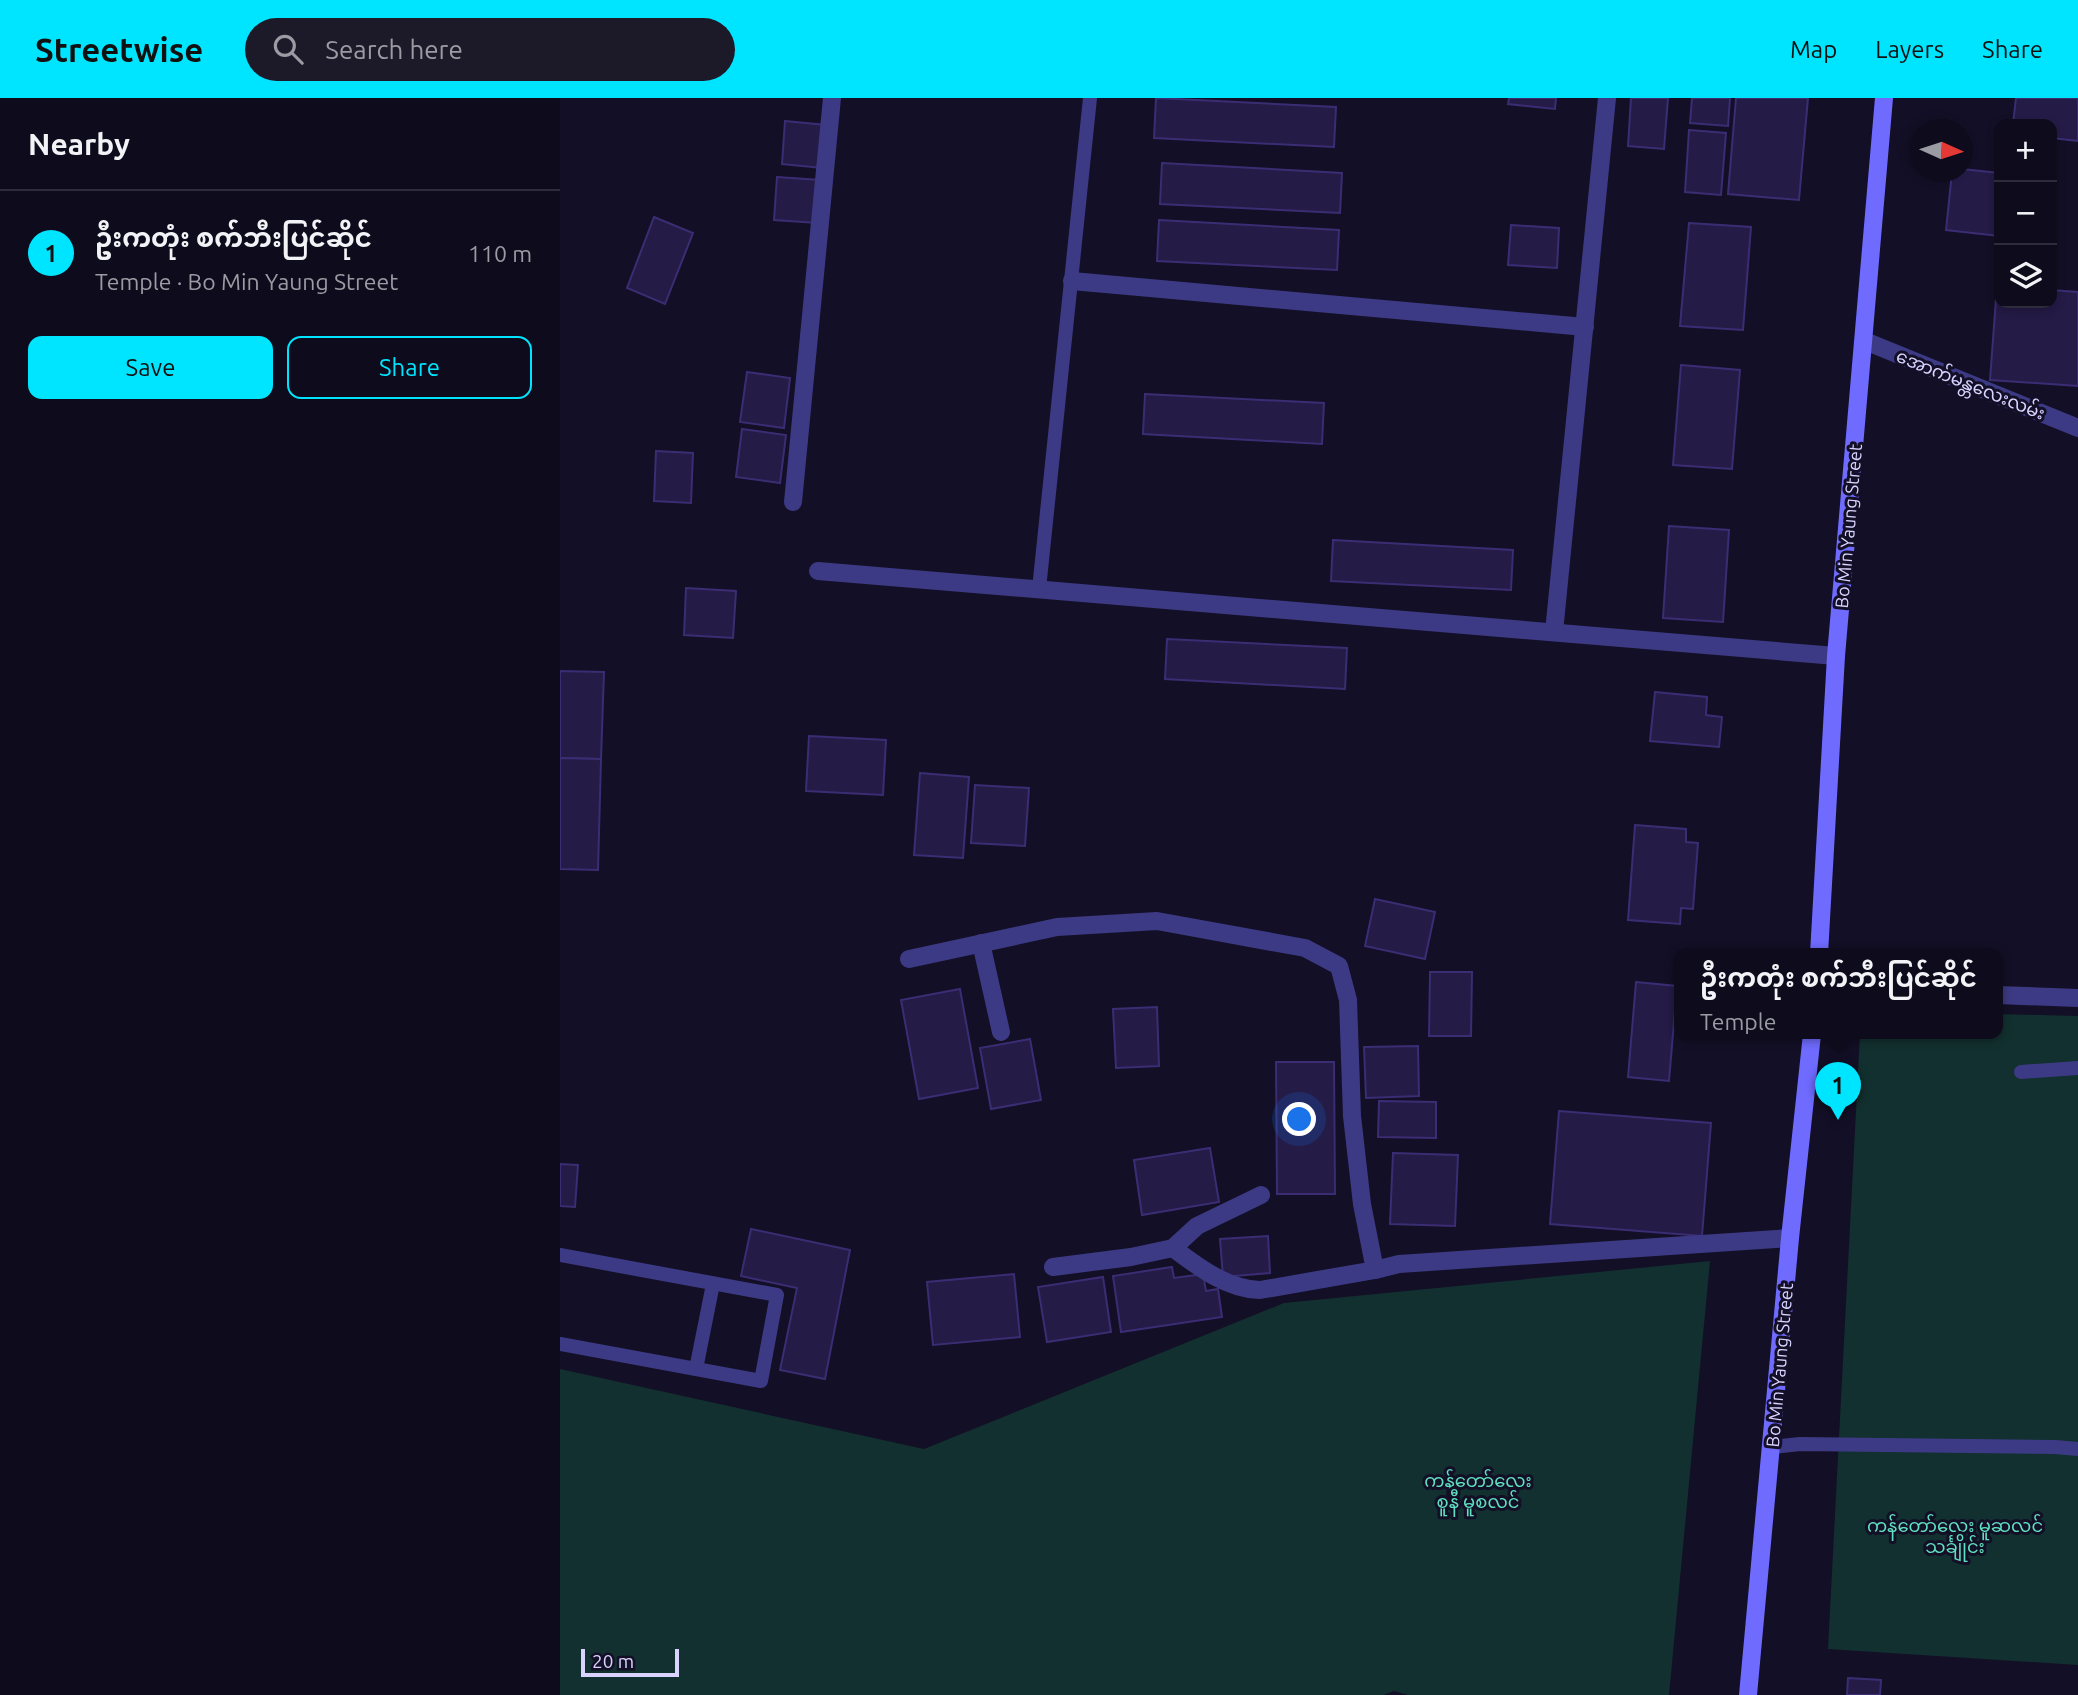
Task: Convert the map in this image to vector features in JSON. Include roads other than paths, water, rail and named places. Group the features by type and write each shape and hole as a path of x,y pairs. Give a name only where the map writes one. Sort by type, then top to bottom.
{"main road":[{"name":"Bo Min Yaung Street","path":"1819,948 1836,656 1884,98"},
{"name":"Bo Min Yaung Street","path":"1748,1695 1790,1238 1811,1039"}],"street":[{"path":"793,502 832,98"},
{"path":"1554,632 1607,98"},
{"path":"1072,281 1585,327"},
{"name":"အောက်မန္တလေးလမ်း","path":"1865,341 2078,428"},
{"path":"818,571 1836,656"},
{"path":"909,959 1057,927 1157,921 1305,948 1339,966 1348,1000 1352,1116 1362,1204 1375,1270"},
{"path":"981,943 1000,1032"},
{"path":"2003,995 2078,998"},
{"path":"1053,1267 1131,1257 1173,1248 1197,1226 1261,1195"},
{"path":"1173,1248 1219,1279 1247,1290 1260,1290 1412,1263 1790,1238"}],"lane":[{"path":"1039,589 1090,98"},
{"path":"2021,1072 2078,1068"},
{"path":"560,1255 777,1295 761,1381 560,1344"},
{"path":"696,1369 713,1284"},
{"path":"1772,1447 1800,1444 2078,1449"}],"place":[{"name":"ဦးကတုံး စက်ဘီးပြင်ဆိုင်","path":"1838,1120"}],"park label":[{"name":"ကန်တော်လေး စူနီ မူစလင်","path":"1478,1490"},
{"name":"ကန်တော်လေး မူဆလင် သင်္ချိုင်း","path":"1955,1535"}]}
